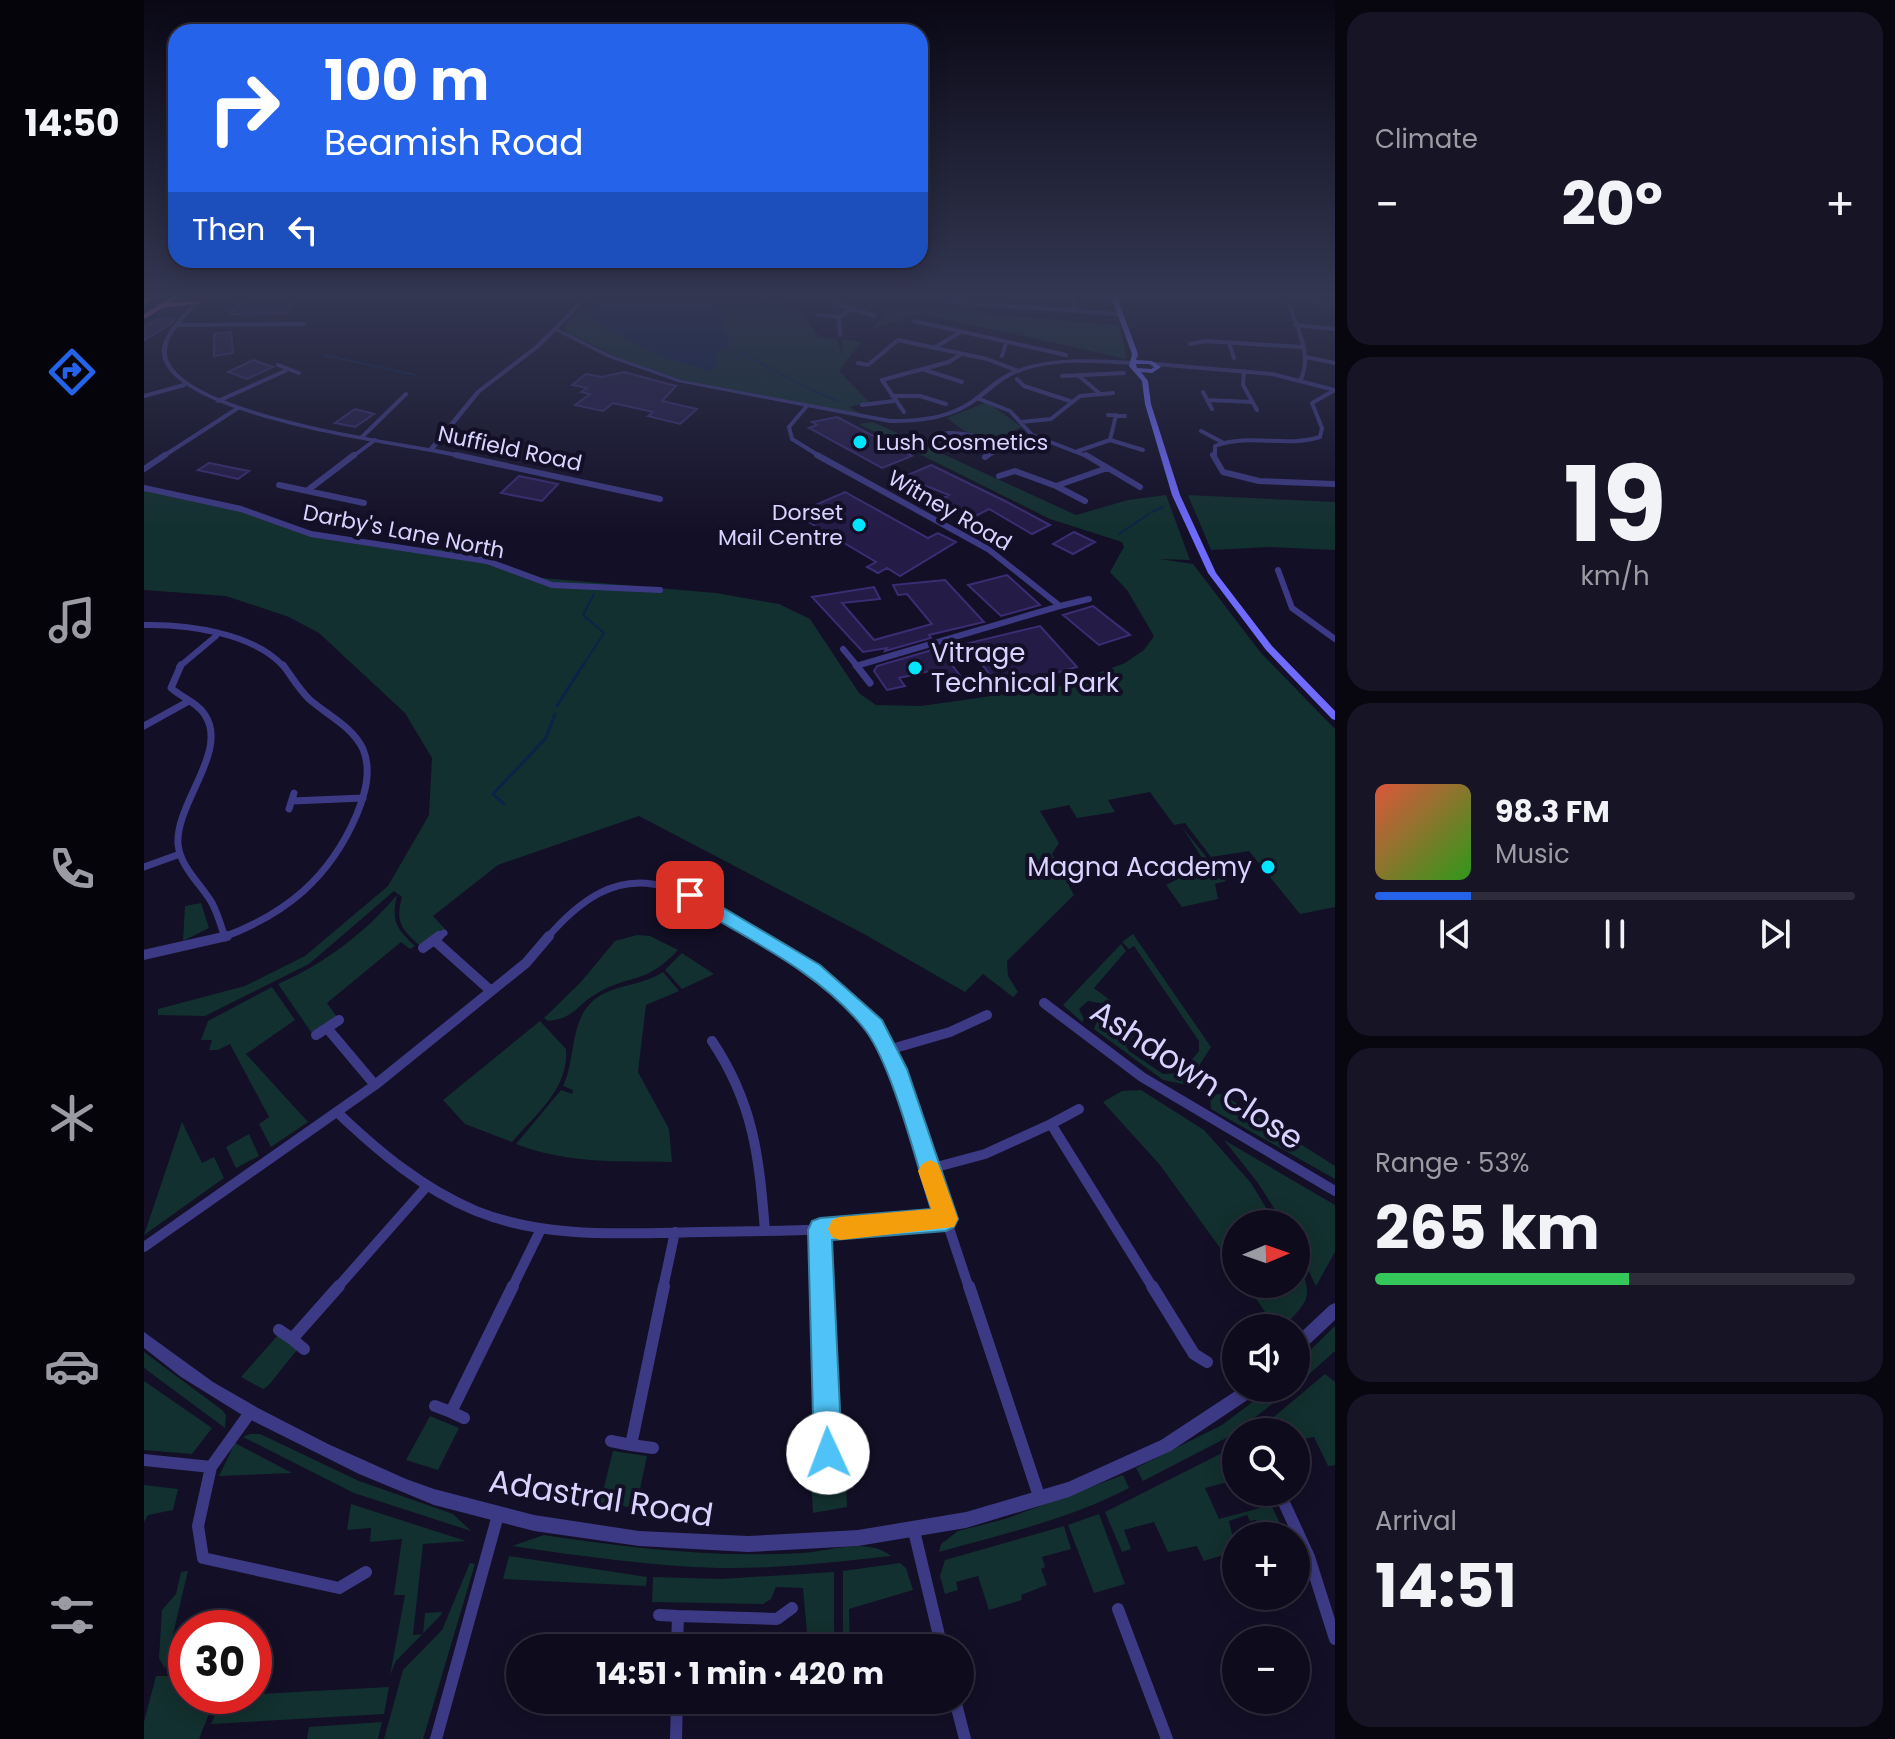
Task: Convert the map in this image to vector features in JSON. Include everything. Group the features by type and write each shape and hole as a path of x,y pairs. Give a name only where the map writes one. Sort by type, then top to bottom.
{"main road":[{"path":"1140,375 1147,388 1176,495 1212,573 1269,648 1335,717"},
{"path":"1147,388 1152,375"}],"street":[{"path":"173,375 184,385"},
{"path":"218,401 276,375"},
{"path":"431,450 478,392 499,375"},
{"path":"661,375 869,419 919,420 958,410 1012,375"},
{"path":"900,375 882,380 904,412"},
{"path":"939,375 962,382"},
{"path":"953,380 958,375"},
{"path":"1062,376 1076,375"},
{"path":"1078,375 1099,393"},
{"path":"1244,375 1243,385 1257,410"},
{"path":"1274,375 1301,379 1335,390"},
{"path":"1301,379 1303,375"},
{"path":"1017,379 1026,386 1070,401"},
{"path":"144,396 184,385"},
{"name":"Nuffield Road","path":"184,385 238,408 375,440 528,469 632,496 660,499"},
{"path":"1019,391 1026,386"},
{"path":"1335,390 1312,403 1323,431 1317,439 1293,445 1240,438 1215,446 1212,458 1223,472 1230,474 1272,482 1335,484"},
{"path":"1203,392 1212,409"},
{"path":"862,405 908,393 946,404"},
{"path":"1021,422 1051,419 1070,401 1099,393 1113,393"},
{"path":"362,437 406,394"},
{"path":"977,398 1004,407 1026,431 1042,440 1078,451 1140,487"},
{"path":"1207,400 1252,402"},
{"name":"Witney Road","path":"806,407 789,427 798,445 988,549 1060,606"},
{"path":"144,469 238,408"},
{"path":"1108,415 1125,416"},
{"path":"1110,440 1116,415"},
{"path":"947,433 956,429 1003,448 1025,449 1038,455"},
{"path":"1201,431 1222,442"},
{"path":"308,490 375,440"},
{"path":"1025,449 1042,440"},
{"path":"1078,451 1110,440 1142,447"},
{"path":"985,457 1003,448"},
{"path":"1056,486 1107,468"},
{"path":"999,476 1015,471 1085,501"},
{"path":"1220,480 1230,474"},
{"path":"279,485 364,503"},
{"name":"Darby's Lane North","path":"144,488 241,509 311,534 487,561 552,585 660,590"},
{"path":"1278,570 1292,608 1335,639"},
{"path":"856,666 1089,599"},
{"path":"144,625 173,625 247,644 272,656 303,693 350,731 367,760 363,798 345,847 318,881 267,919 225,938 144,955"},
{"path":"216,636 174,671 170,680 171,688 205,714 212,737 207,758 179,818 180,854 210,899 225,938"},
{"path":"843,649 870,683"},
{"path":"144,726 189,701"},
{"path":"292,801 363,798"},
{"path":"144,867 180,854"},
{"path":"144,1247 375,1085 526,963 566,916 591,895 625,884 657,884 690,895 813,970 858,1007 888,1050 1040,1499"},
{"path":"423,948 444,933"},
{"path":"434,940 491,991"},
{"name":"Ashdown Close","path":"1044,1003 1142,1077 1332,1191"},
{"path":"888,1050 945,1034 987,1015"},
{"path":"316,1035 339,1020"},
{"path":"972,1022 980,1032"},
{"path":"327,1028 375,1085"},
{"path":"712,1041 739,1083 754,1120 765,1231"},
{"path":"929,1169 985,1154 1079,1109"},
{"path":"338,1113 379,1153 427,1186 475,1211 541,1229 675,1232 820,1230 946,1219"},
{"path":"1051,1124 1194,1354 1207,1362"},
{"path":"292,1339 427,1186"},
{"path":"451,1412 541,1229"},
{"path":"820,1230 828,1453"},
{"path":"631,1445 675,1232"},
{"path":"1310,1333 1333,1310"},
{"path":"279,1330 304,1349"},
{"name":"Adastral Road","path":"144,1339 177,1368 249,1414 393,1482 498,1515 681,1543 790,1543 914,1531 994,1513 1107,1474 1178,1438 1235,1402"},
{"path":"435,1406 464,1418"},
{"path":"249,1414 211,1467 199,1535 198,1549 203,1558 339,1588 366,1572"},
{"path":"611,1441 653,1448"},
{"path":"809,1453 844,1453"},
{"path":"144,1460 211,1467"},
{"path":"1285,1506 1309,1557 1335,1639"},
{"path":"436,1739 498,1515"},
{"path":"914,1531 939,1634"},
{"path":"659,1615 777,1619 792,1608"},
{"path":"1118,1609 1167,1739"},
{"path":"677,1634 678,1616"},
{"path":"676,1739 677,1714"},
{"path":"959,1714 965,1739"}],"green space":[{"path":"668,375 843,375 869,402 849,407 863,415 725,390"},
{"path":"987,402 1022,427 993,440 964,431 947,418"},
{"path":"873,422 1076,515 1128,500 1166,495 1190,560 1159,559 1193,564 1261,653 1335,729 1335,907 1300,914 1249,851 1211,857 1185,823 1174,825 1150,792 1108,800 1115,812 1077,818 1069,805 1040,811 1059,843 1052,854 1074,895 1007,961 1008,976 1018,992 1013,997 983,974 965,992 864,934 639,816 498,865 433,916 445,929 420,946 401,924 399,913 402,897 394,891 309,964 205,1016 158,1015 158,1009 245,986 305,956 388,886 429,815 432,758 405,713 319,633 289,617 226,596 144,590 144,488 207,500 298,530 401,548 465,550 542,578 716,593 779,604 810,619 859,693 876,705 921,706 1062,686 1125,663 1144,650 1154,636 1127,590 1110,572 1124,547 1122,542 1050,519 859,424"},
{"path":"1188,495 1335,502 1335,550 1269,547 1211,550"},
{"path":"1182,827 1226,881 1215,884 1218,899 1182,907 1166,885 1191,872 1188,861 1202,858"},
{"path":"397,895 397,924 415,946 410,949 401,942 327,1003 337,1017 311,1032 278,984 312,967 343,946"},
{"path":"201,903 209,928 183,941 185,906"},
{"path":"1133,934 1211,1047 1190,1080 1183,1084 1163,1080 1094,1029 1098,1019 1104,1020 1101,1028 1117,1033 1122,1028 1134,1036 1126,1046 1129,1051 1163,1074 1181,1073 1199,1051 1199,1041 1134,946 1129,949 1122,942"},
{"path":"637,935 650,936 678,950 656,969 608,988 564,1017 548,1021 544,1018 580,983 615,941"},
{"path":"1121,944 1126,951 1094,988 1114,1003 1088,1001 1079,1009 1084,1019 1082,1022 1063,1005"},
{"path":"682,953 714,974 682,989 665,970"},
{"path":"663,972 679,991 646,1005 638,1072 669,1129 672,1162 574,1158 516,1144 561,1090 572,1094 573,1090 563,1086 579,1022 593,1001 612,990"},
{"path":"272,987 295,1020 246,1054 308,1122 271,1147 259,1124 269,1117 230,1044 218,1050 209,1050 212,1040 201,1040 208,1021"},
{"path":"540,1021 566,1049 562,1076 549,1100 512,1142 465,1124 443,1100"},
{"path":"1141,1090 1204,1130 1251,1183 1267,1210 1222,1210 1222,1251 1160,1165 1103,1102 1122,1091"},
{"path":"1222,1094 1335,1166 1335,1179 1211,1109 1210,1095"},
{"path":"182,1122 202,1163 214,1157 224,1178 144,1235"},
{"path":"249,1134 259,1156 236,1168 226,1147"},
{"path":"1224,1140 1335,1205 1335,1252 1316,1286 1310,1274 1310,1210 1275,1210"},
{"path":"1256,1298 1306,1298 1295,1314 1266,1314"},
{"path":"1335,1326 1335,1351 1310,1373 1310,1350"},
{"path":"278,1335 297,1350 263,1389 241,1377"},
{"path":"144,1352 222,1410 226,1415 225,1428 144,1368"},
{"path":"1325,1374 1335,1382 1335,1465 1328,1466 1314,1437 1310,1438 1310,1418 1272,1418 1292,1402 1310,1402 1310,1387"},
{"path":"144,1381 212,1428 192,1454 144,1450"},
{"path":"1252,1402 1275,1402 1254,1418 1231,1418"},
{"path":"430,1416 459,1428 438,1470 406,1460"},
{"path":"1222,1425 1222,1440 1143,1481 1136,1468"},
{"path":"260,1434 359,1481 453,1514 471,1531 354,1493 243,1437"},
{"path":"235,1443 292,1473 219,1476"},
{"path":"613,1451 647,1456 636,1508 600,1503"},
{"path":"1222,1453 1222,1484 1205,1488 1219,1519 1272,1506 1280,1522 1250,1521 1247,1515 1222,1522 1222,1555 1204,1561 1197,1546 1168,1552 1154,1522 1124,1530 1131,1549 1122,1552 1105,1512"},
{"path":"810,1460 845,1460 847,1507 813,1513"},
{"path":"1123,1475 1129,1488 1107,1499 1036,1525 939,1552 941,1544 958,1531 1005,1519"},
{"path":"144,1485 178,1489 173,1510 148,1515 144,1522"},
{"path":"351,1504 466,1541 423,1544 413,1635 422,1634 396,1661 390,1675 405,1595 394,1595 402,1539 370,1542 371,1528 347,1530"},
{"path":"1099,1514 1125,1584 1094,1593 1068,1525"},
{"path":"1064,1526 1071,1549 1042,1557 1045,1567 1041,1569 1047,1585 1021,1595 1022,1600 989,1610 978,1576 956,1582 958,1590 945,1594 940,1576 945,1560"},
{"path":"544,1535 704,1553 802,1553 860,1546 882,1550 891,1556 784,1566 720,1568 642,1563 512,1546"},
{"path":"509,1556 647,1577 646,1586 503,1579"},
{"path":"470,1563 475,1564 423,1739 384,1739 403,1670 442,1630"},
{"path":"900,1563 906,1568 913,1590 849,1609 850,1634 843,1634 843,1571"},
{"path":"188,1571 179,1610 168,1610 165,1669 159,1658 162,1610 176,1594 181,1572"},
{"path":"834,1572 834,1633 807,1632 803,1588 776,1587 771,1599 763,1604 652,1602 653,1577 721,1579"},
{"path":"442,1612 441,1615 423,1633 425,1613"},
{"path":"156,1676 168,1676 168,1714 209,1714 199,1739 144,1739 144,1722"},
{"path":"389,1687 384,1714 211,1724 215,1714 272,1714 272,1693"},
{"path":"382,1722 378,1739 307,1739 309,1727"}],"building":[{"path":"585,375 636,375 676,386 662,401 697,409 680,424 648,416 653,412 613,403 603,411 575,405 590,394 581,392 587,388 572,385"},
{"path":"355,409 374,414 355,427 335,423"},
{"name":"Lush Cosmetics","path":"837,417 912,456 882,468 809,428 817,425 812,422"},
{"path":"209,463 249,471 238,479 198,470"},
{"path":"931,465 1050,525 1032,534 989,509 972,518 938,501 949,495 903,477"},
{"path":"519,476 558,484 542,501 501,493"},
{"name":"Dorset Mail Centre","path":"845,492 928,538 938,533 956,542 900,576 887,568 878,573 867,567 876,562 795,514"},
{"path":"1074,532 1095,542 1073,554 1053,544"},
{"path":"1007,575 1040,605 1001,616 968,585"},
{"path":"945,580 984,622 929,635 931,638 885,651 887,648 863,652 812,597 874,587 880,599 842,603 874,640 932,624 907,594 898,595 893,585"},
{"path":"1093,606 1130,635 1099,645 1063,615"},
{"path":"1040,626 1077,667 1001,688 965,644"},
{"name":"Vitrage Technical Park","path":"939,648 965,682 946,686 934,670 899,678 905,686 887,690 874,671 877,666"}],"waterway":[{"path":"784,375 838,401"},
{"path":"1152,512 1163,507"},
{"path":"1119,534 1149,514"},
{"path":"582,667 604,633 583,615 594,594"},
{"path":"557,706 583,665"},
{"path":"504,804 493,794 546,738 555,714"}],"slow traffic":[{"path":"840,1229 946,1219 930,1171"}],"place":[{"name":"Lush Cosmetics","path":"860,442"},
{"name":"Dorset Mail Centre","path":"859,525"},
{"name":"Vitrage Technical Park","path":"915,668"},
{"name":"Magna Academy","path":"1268,867"}],"route":[{"path":"690,895 813,970 858,1007 874,1026 896,1069 946,1219 820,1230 828,1453"}]}
